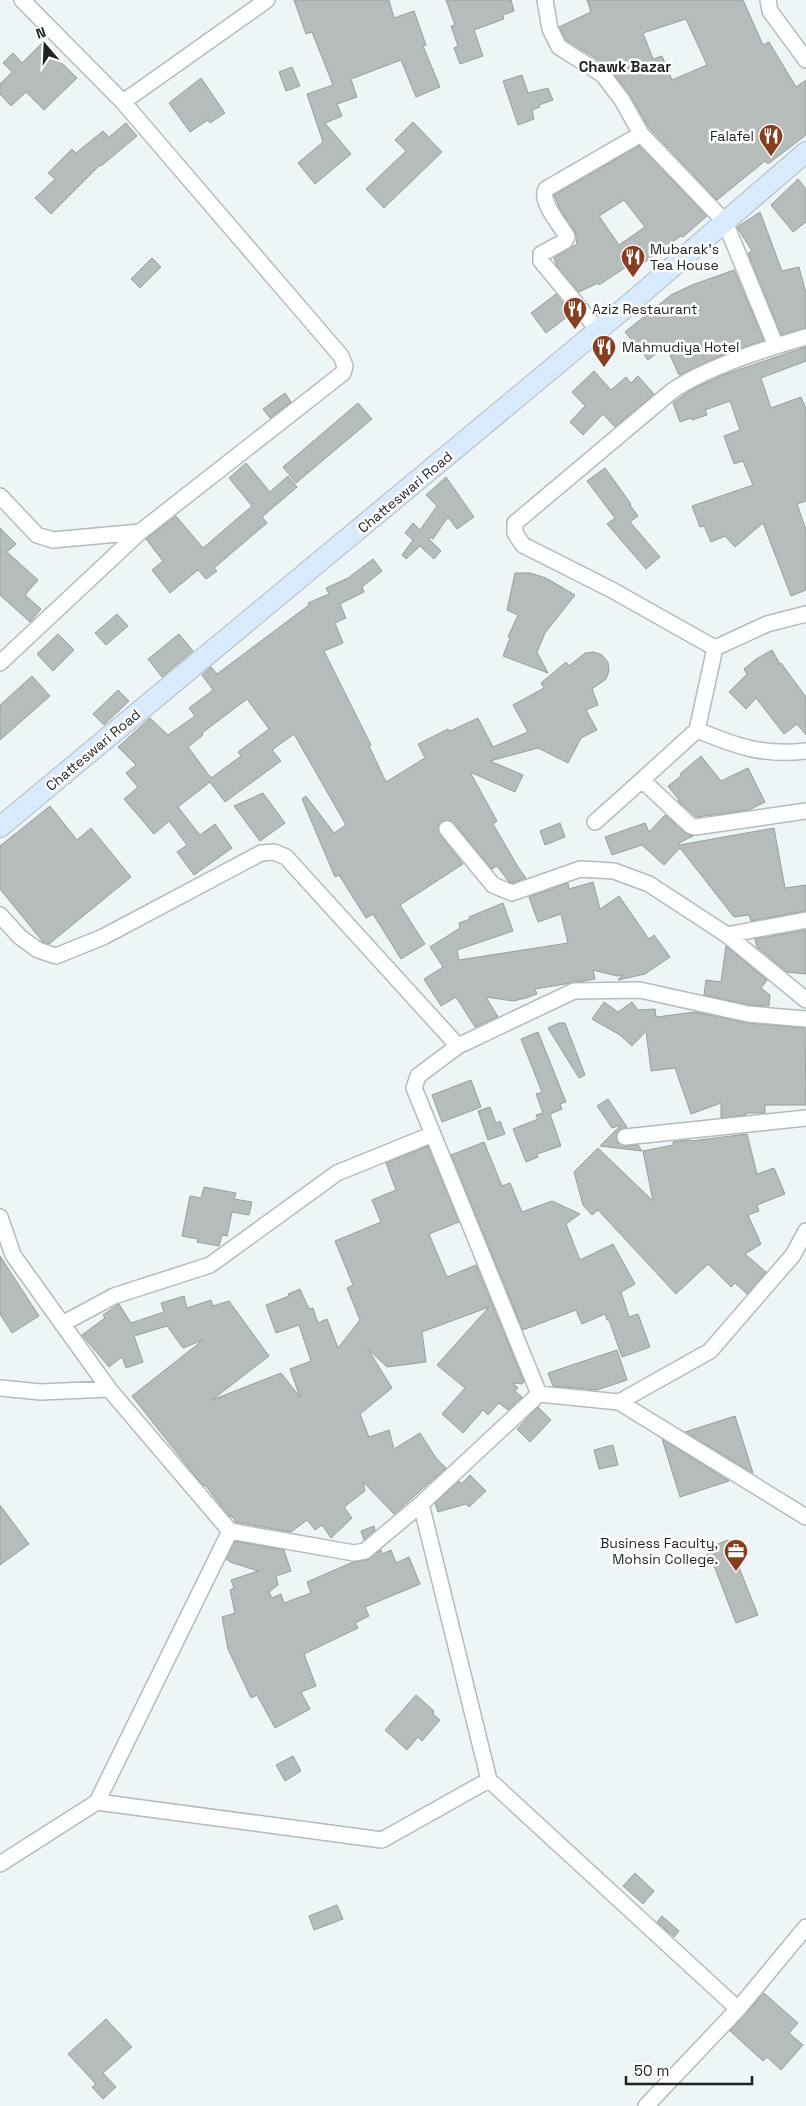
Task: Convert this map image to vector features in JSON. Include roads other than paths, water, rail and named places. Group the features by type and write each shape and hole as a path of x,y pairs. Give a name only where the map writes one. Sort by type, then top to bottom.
{"main road":[{"name":"Chatteswari Road","path":"0,827 598,330 806,152"}],"street":[{"path":"0,663 140,532 343,373 344,366 341,356 123,102 22,0"},
{"path":"123,102 267,0"},
{"path":"545,0 550,29 559,47 603,75 622,100 641,134 725,222 776,346"},
{"path":"768,0 770,11 806,60"},
{"path":"598,330 541,261 541,254 565,241 566,237 545,202 544,192 546,189 641,134"},
{"path":"715,648 612,590 523,545 515,533 515,523 672,391 689,379 776,346 806,338"},
{"path":"0,496 37,534 53,540 140,532"},
{"path":"715,648 767,624 806,614"},
{"path":"594,822 697,730 715,648"},
{"path":"697,730 738,747 783,753 806,751"},
{"path":"642,780 692,826 806,811"},
{"path":"446,829 493,885 512,893 580,870 614,871 649,884 727,935 806,1000"},
{"path":"0,915 20,938 38,950 56,956 103,937 262,852 274,852 286,857 458,1046"},
{"path":"727,935 806,920"},
{"path":"539,1394 414,1088 418,1076 458,1046 574,991 640,990 748,1014 806,1019"},
{"path":"625,1137 806,1118"},
{"path":"62,1324 114,1296 210,1265 337,1172 433,1134"},
{"path":"0,1217 13,1255 109,1389 230,1531 354,1553 365,1551 421,1504 539,1394 619,1402 806,1518"},
{"path":"619,1402 710,1351 793,1255 806,1231"},
{"path":"0,1388 41,1392 109,1389"},
{"path":"421,1504 489,1780 738,2009"},
{"path":"0,1864 97,1802 230,1531"},
{"path":"97,1802 382,1840 489,1780"},
{"path":"646,2106 738,2009 806,1927"}],"place":[{"name":"Falafel","path":"771,157"},
{"name":"Mubarak’s Tea House","path":"633,278"},
{"name":"Aziz Restaurant","path":"575,330"},
{"name":"Mahmudiya Hotel","path":"604,368"},
{"name":"Business Faculty, Mohsin College.","path":"736,1572"}],"district":[{"name":"Chawk Bazar","path":"625,67"}]}
